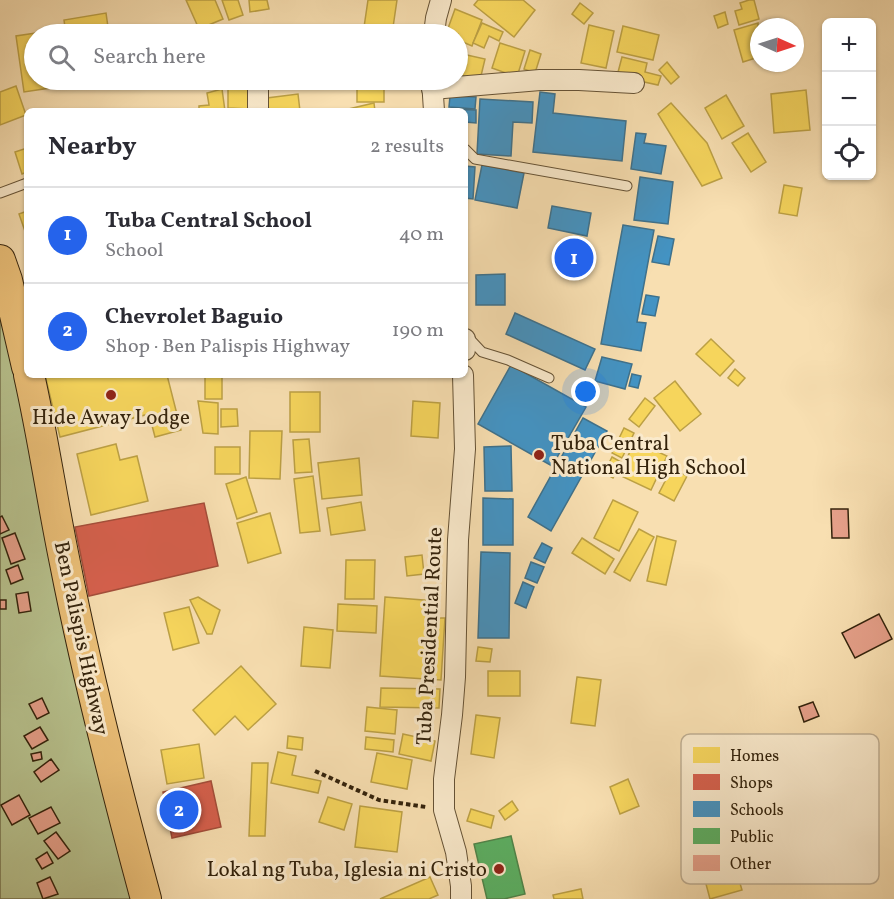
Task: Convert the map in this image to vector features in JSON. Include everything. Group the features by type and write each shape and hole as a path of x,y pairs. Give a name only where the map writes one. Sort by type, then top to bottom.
{"main road":[{"path":"0,260 7,280 24,354"},
{"name":"Ben Palispis Highway","path":"30,378 64,562 97,711 146,899"}],"street":[{"path":"435,24 441,0"},
{"path":"468,83 579,80 634,83"},
{"path":"258,90 258,108"},
{"path":"432,90 434,108"},
{"name":"Tuba Presidential Route","path":"461,899 456,852 444,810 444,779 455,677 458,540 465,449 463,378"}],"lane":[{"path":"468,152 475,159 627,186"},
{"path":"0,193 24,184"},
{"path":"468,340 482,352 508,360 549,378"}],"path":[{"path":"315,771 379,800 444,810"}],"green space":[{"path":"0,294 132,899 0,899"}],"building: Homes":[{"path":"186,0 215,0 223,19 211,24 197,24"},
{"path":"222,0 238,0 243,15 229,20"},
{"path":"249,0 267,0 269,9 250,12"},
{"path":"368,0 397,0 393,24 364,24"},
{"path":"478,0 523,0 535,10 514,37 474,5"},
{"path":"754,0 759,18 750,18 750,22 739,25 735,11 742,9 740,3"},
{"path":"580,3 593,13 584,24 572,14"},
{"path":"455,9 482,20 472,46 468,44 468,24 450,24"},
{"path":"725,12 728,24 718,28 714,16"},
{"path":"106,13 108,24 65,24 64,20"},
{"path":"482,23 503,32 499,41 489,36 484,48 473,43"},
{"path":"589,25 614,31 606,68 581,63"},
{"path":"750,25 750,60 743,62 734,30"},
{"path":"623,26 659,35 653,60 617,52"},
{"path":"24,35 24,90 37,90 24,92 16,36"},
{"path":"500,43 525,51 517,77 492,68"},
{"path":"530,50 541,54 535,73 524,69"},
{"path":"468,55 485,59 480,80 468,77"},
{"path":"622,57 647,63 645,72 661,76 658,85 617,76"},
{"path":"667,62 679,77 671,84 659,70"},
{"path":"16,86 24,116 0,125 0,92"},
{"path":"222,90 225,108 199,108 199,106 209,105 207,93"},
{"path":"228,90 250,90 249,108 228,108"},
{"path":"357,90 384,90 384,102 357,102"},
{"path":"806,90 810,130 774,133 771,94"},
{"path":"298,94 300,108 269,108 267,98"},
{"path":"726,95 744,126 722,139 705,108"},
{"path":"374,103 375,108 353,108"},
{"path":"671,103 707,143 722,178 702,186 658,114"},
{"path":"748,133 766,162 751,172 732,143"},
{"path":"24,149 24,173 22,174 15,152"},
{"path":"784,185 802,188 797,216 779,213"},
{"path":"24,212 24,228 19,214"},
{"path":"711,339 734,361 720,376 696,354"},
{"path":"735,369 745,378 738,386 728,378"},
{"name":"Hide Away Lodge","path":"46,378 168,378 181,430 155,437 149,414 60,437"},
{"path":"205,378 222,378 222,399 205,399"},
{"path":"675,381 701,414 680,431 654,398"},
{"path":"290,392 320,392 320,432 290,432"},
{"path":"645,398 655,406 639,427 629,419"},
{"path":"198,401 218,403 218,434 203,433"},
{"path":"413,401 440,403 438,438 411,436"},
{"path":"221,409 237,409 238,426 221,427"},
{"path":"624,428 634,433 622,458 612,453"},
{"path":"250,431 282,431 280,479 249,478"},
{"path":"309,439 312,472 295,473 293,440"},
{"path":"635,441 667,456 651,490 619,475"},
{"path":"116,444 120,460 137,456 148,501 91,515 77,454"},
{"path":"215,447 240,447 240,474 215,474"},
{"path":"612,457 621,462 613,478 604,473"},
{"path":"359,458 362,495 322,499 318,463"},
{"path":"672,468 687,476 674,501 659,493"},
{"path":"313,476 320,531 300,533 294,479"},
{"path":"246,477 257,512 237,519 226,484"},
{"path":"613,500 638,512 619,551 594,538"},
{"path":"361,502 365,530 331,535 327,508"},
{"path":"270,513 281,553 248,563 237,523"},
{"path":"639,529 654,537 630,581 614,572"},
{"path":"657,536 676,541 666,585 647,581"},
{"path":"582,538 614,559 605,574 572,553"},
{"path":"422,555 424,574 407,576 405,557"},
{"path":"346,560 375,560 374,599 345,599"},
{"path":"198,597 220,610 212,634 207,634 190,600"},
{"path":"385,597 436,601 435,618 445,618 441,680 380,676"},
{"path":"338,604 377,606 376,633 337,631"},
{"path":"189,607 199,643 173,650 164,613"},
{"path":"304,627 333,630 330,668 301,666"},
{"path":"478,647 492,649 490,662 476,661"},
{"path":"241,666 276,704 248,730 235,716 215,735 193,710"},
{"path":"488,671 520,671 520,696 488,696"},
{"path":"577,677 601,680 595,726 571,723"},
{"path":"381,688 440,689 439,708 380,707"},
{"path":"367,707 397,710 395,734 365,731"},
{"path":"476,715 500,718 494,758 471,754"},
{"path":"403,734 435,741 431,761 399,754"},
{"path":"288,736 303,738 302,750 287,748"},
{"path":"366,737 394,740 393,752 365,749"},
{"path":"199,744 204,778 167,784 161,750"},
{"path":"278,752 296,756 292,775 321,781 318,793 271,783"},
{"path":"377,753 412,760 407,789 371,782"},
{"path":"252,763 268,763 265,836 249,836"},
{"path":"628,779 639,806 620,814 610,787"},
{"path":"328,797 352,804 344,830 319,822"},
{"path":"512,801 518,810 505,820 499,811"},
{"path":"360,806 402,812 397,852 355,847"},
{"path":"471,809 494,816 491,828 467,821"},
{"path":"430,877 438,895 429,899 380,899"},
{"path":"706,884 740,884 742,890 710,899"},
{"path":"581,889 583,899 554,899 553,895"}],"building: Shops":[{"path":"204,503 218,566 89,596 75,527"},
{"path":"211,781 221,827 172,838 163,792"}],"building: Schools":[{"path":"540,92 555,94 553,113 626,121 622,161 533,152"},
{"path":"450,96 476,97 475,109 449,107"},
{"path":"480,99 533,102 532,123 513,122 511,156 477,154"},
{"path":"468,110 476,110 476,123 468,122"},
{"path":"636,133 646,134 644,143 666,146 661,174 631,169"},
{"path":"482,165 524,173 517,208 475,200"},
{"path":"468,166 475,167 473,199 468,198"},
{"path":"640,177 673,182 668,224 634,220"},
{"path":"552,206 591,213 587,236 548,228"},
{"path":"623,225 654,230 637,322 646,323 641,351 601,344"},
{"path":"658,236 674,239 669,265 652,262"},
{"path":"505,274 505,305 476,305 476,275"},
{"path":"646,295 659,297 655,316 642,314"},
{"path":"515,313 595,349 585,370 506,334"},
{"path":"602,357 632,364 625,389 595,381"},
{"path":"511,365 586,407 552,466 478,424"},
{"path":"632,374 641,376 638,388 629,386"},
{"path":"583,418 607,431 551,531 528,517"},
{"path":"511,446 512,491 485,491 484,447"},
{"path":"483,498 513,499 513,545 483,545"},
{"path":"542,543 552,548 545,563 534,558"},
{"path":"481,552 510,553 509,638 478,638"},
{"path":"531,562 544,567 537,583 525,578"},
{"path":"523,582 534,587 526,608 515,603"}],"building: Public":[{"name":"Lokal ng Tuba, Iglesia ni Cristo","path":"511,836 525,894 504,899 487,899 474,844"}],"building: Other":[{"path":"831,509 848,509 849,538 832,538"},
{"path":"2,516 9,530 0,534 0,517"},
{"path":"15,533 25,559 11,564 2,538"},
{"path":"18,565 23,579 11,584 6,570"},
{"path":"28,592 31,611 19,613 16,594"},
{"path":"0,600 6,600 6,609 0,609"},
{"path":"879,614 892,639 855,658 842,633"},
{"path":"42,698 49,713 37,719 29,704"},
{"path":"813,702 819,716 804,722 799,707"},
{"path":"40,727 48,740 32,749 24,736"},
{"path":"41,752 42,759 33,761 31,754"},
{"path":"51,759 59,770 41,782 34,772"},
{"path":"19,795 30,815 12,825 1,805"},
{"path":"51,807 60,823 38,834 29,818"},
{"path":"56,832 70,851 58,859 44,841"},
{"path":"47,852 53,863 42,869 36,859"},
{"path":"50,877 58,894 43,899 37,883"}],"place":[{"name":"Tuba Central School","path":"574,258"},
{"name":"Hide Away Lodge","path":"111,395"},
{"name":"Tuba Central National High School","path":"539,455"},
{"name":"Chevrolet Baguio","path":"179,810"},
{"name":"Lokal ng Tuba, Iglesia ni Cristo","path":"499,869"}]}
